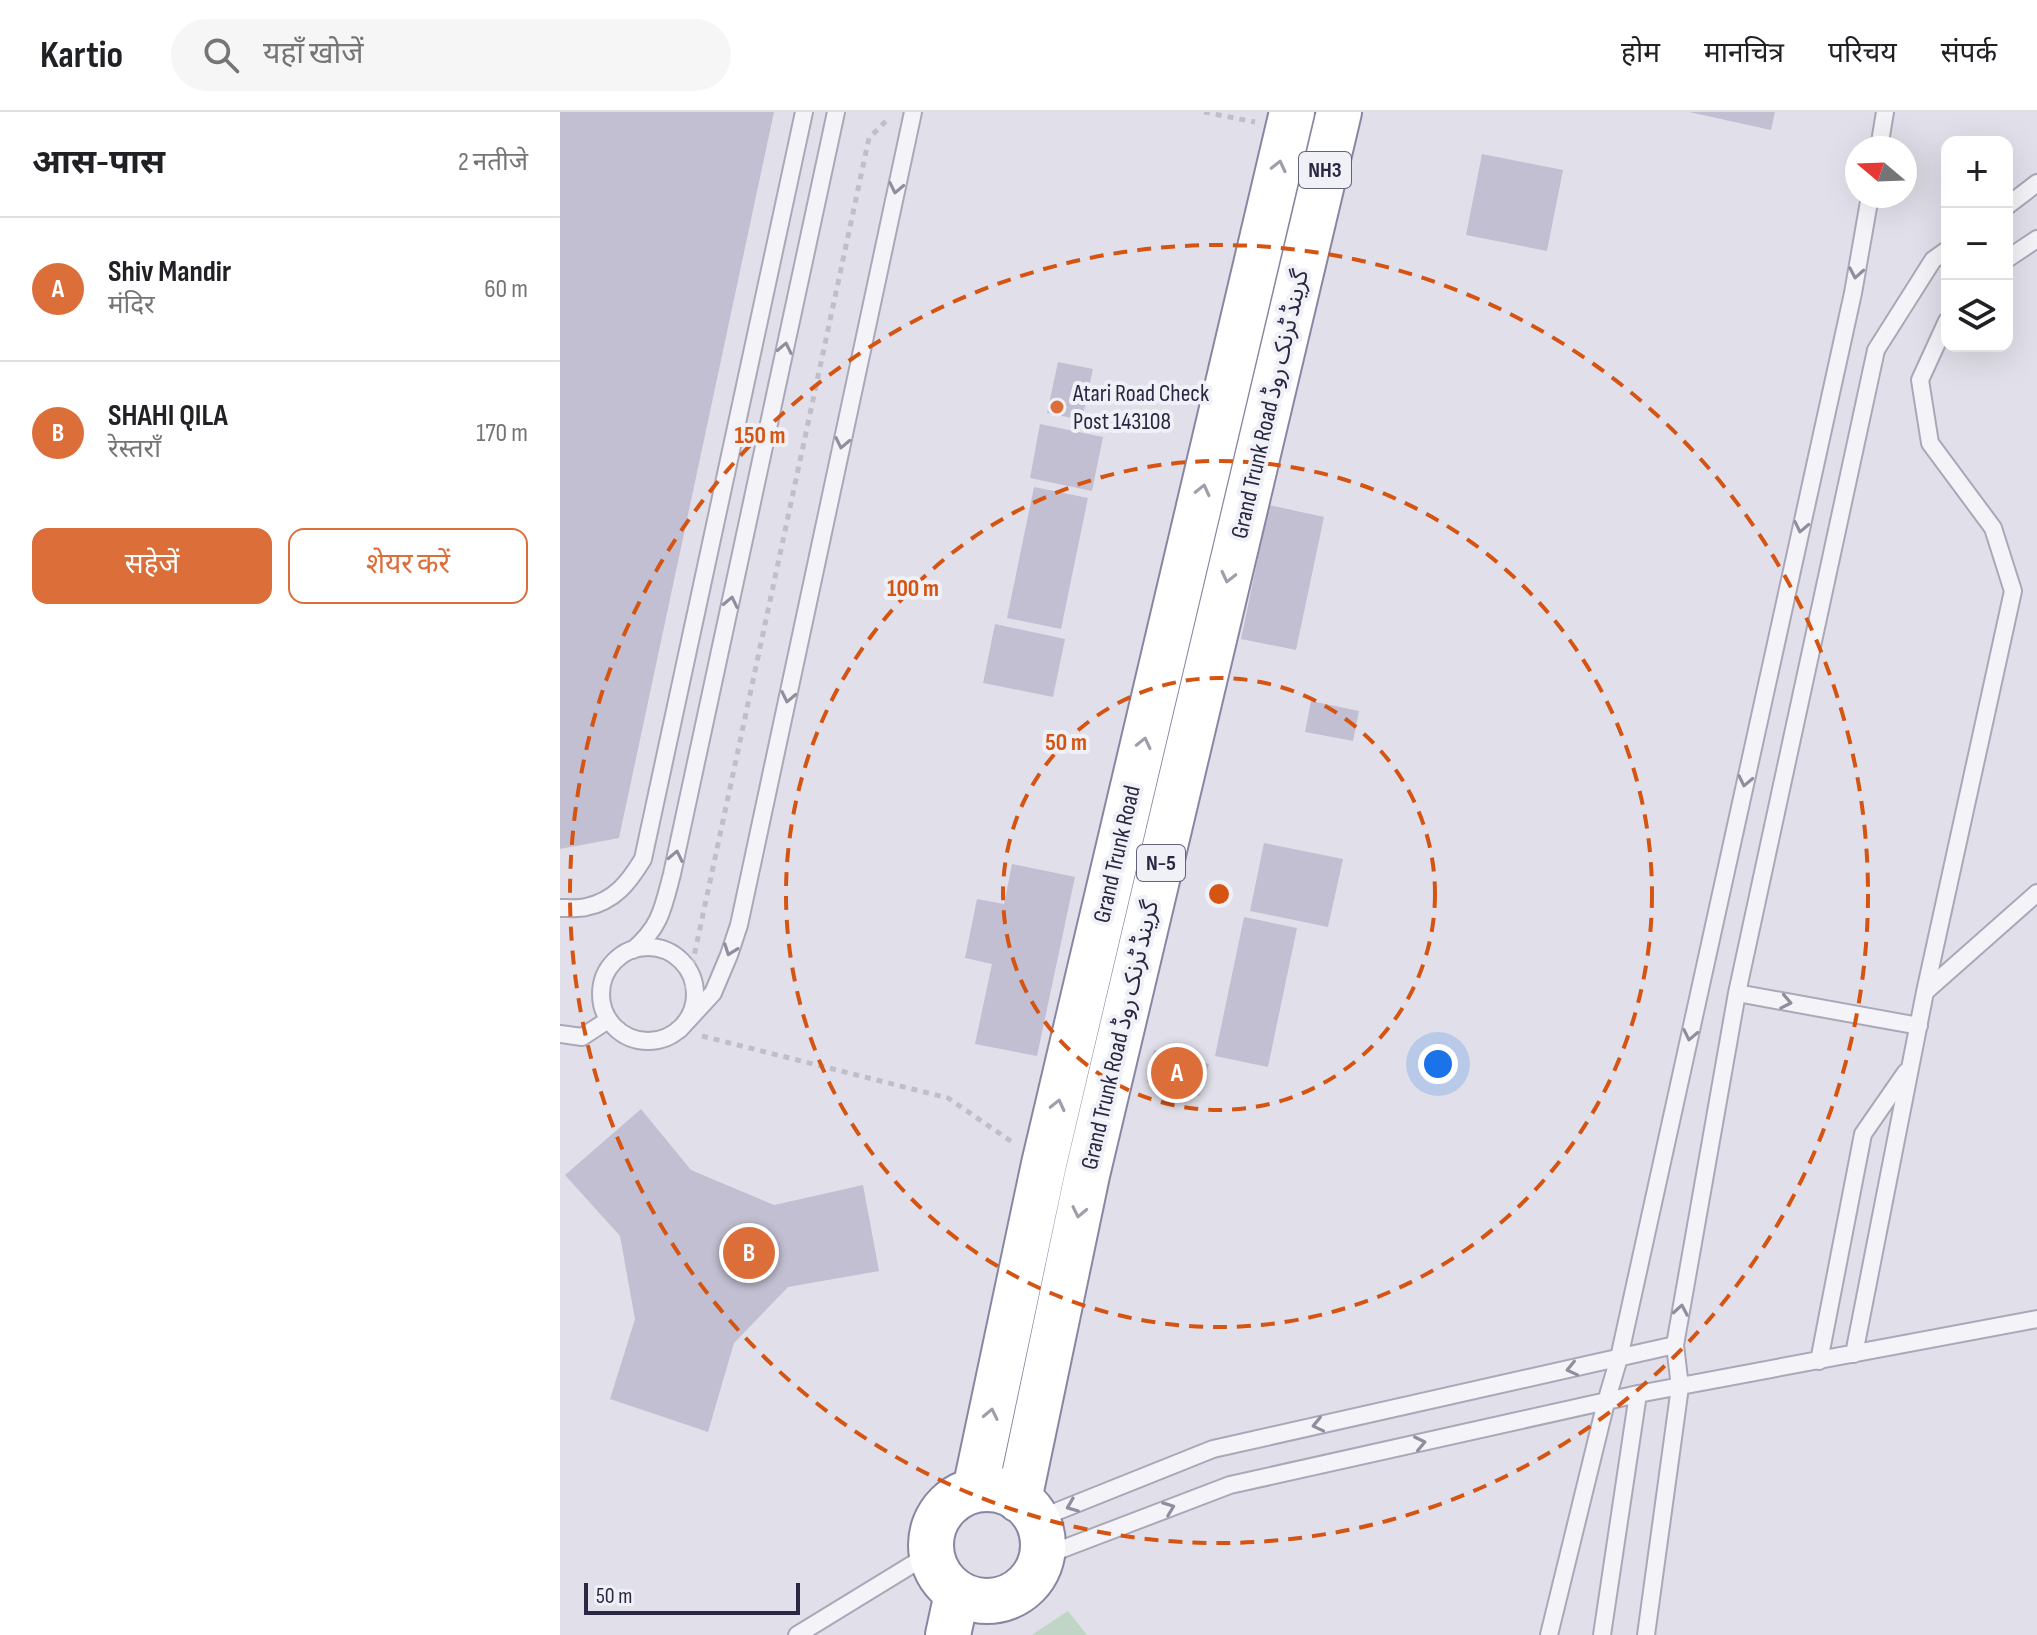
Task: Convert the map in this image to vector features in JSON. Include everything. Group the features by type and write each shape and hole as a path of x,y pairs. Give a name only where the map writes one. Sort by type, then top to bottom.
{"highway":[{"name":"NH3","path":"1311,229 1339,112"},
{"name":"NH3","path":"1267,219 1290,120"},
{"name":"Grand Trunk Road","path":"975,1490 1044,1164 1267,219"},
{"name":"Grand Trunk Road گرینڈ ٹرنک روڈ","path":"1003,1609 1033,1579 1034,1525 1087,1175 1311,229"},
{"path":"1003,1609 957,1593 940,1576 931,1553 932,1531 941,1511 952,1500 975,1490 999,1491 1034,1525"},
{"path":"948,1635 957,1593"}],"lane":[{"path":"560,908 586,907 610,898 630,881 643,859 804,112"},
{"path":"633,950 656,925 672,874 836,112"},
{"path":"679,1030 690,1018 695,987 690,972 681,960 669,952 655,947 633,950 613,962 600,988 601,1005 619,1033 633,1040 649,1042 665,1039 679,1030 713,993 729,955 739,925 913,112"},
{"path":"1881,136 1885,112"},
{"path":"2013,201 2037,183"},
{"path":"1549,1635 1619,1358 1853,293 1868,208"},
{"path":"2013,255 2037,239"},
{"path":"1646,1635 1680,1387 1675,1345 1737,993 1876,350 1933,260 1941,254"},
{"path":"1854,1354 1925,992 2013,591 1993,528 1930,443 1920,380 1941,334"},
{"path":"1925,992 2037,893"},
{"path":"1737,993 1919,1026"},
{"path":"560,1034 582,1037 608,1020"},
{"path":"1819,1361 1863,1134 1911,1066"},
{"path":"1034,1525 1230,1485 1638,1394 2037,1319"},
{"path":"1034,1525 1213,1449 1675,1345"},
{"path":"1602,1635 1638,1394"},
{"path":"797,1635 931,1553"}],"path":[{"path":"1204,112 1290,120"}],"green space":[{"path":"1068,1611 1087,1635 1033,1635 1033,1634"}],"building":[{"path":"560,112 774,112 619,838 560,849"},
{"path":"1689,112 1775,112 1771,130"},
{"path":"1482,154 1563,170 1547,251 1466,235"},
{"path":"1058,362 1093,369 1082,420 1047,413"},
{"path":"1040,424 1103,437 1092,491 1030,478"},
{"path":"1034,487 1088,498 1061,629 1007,618"},
{"path":"1269,505 1324,517 1296,650 1241,639"},
{"path":"995,624 1065,639 1053,697 983,683"},
{"path":"1311,701 1359,711 1353,741 1305,732"},
{"path":"1264,843 1343,859 1328,927 1250,911"},
{"path":"1012,864 1075,877 1037,1056 975,1044 992,964 965,958 977,899 1004,904"},
{"path":"1244,917 1297,928 1268,1067 1215,1056"},
{"path":"1154,1050 1209,1064 1199,1096 1147,1082"},
{"path":"641,1109 691,1170 774,1205 863,1185 879,1271 788,1287 734,1343 708,1432 610,1399 635,1319 620,1236 565,1175"}],"place":[{"name":"Atari Road Check Post 143108","path":"1057,407"},
{"name":"Shiv Mandir","path":"1177,1073"},
{"name":"SHAHI QILA","path":"749,1253"}]}
